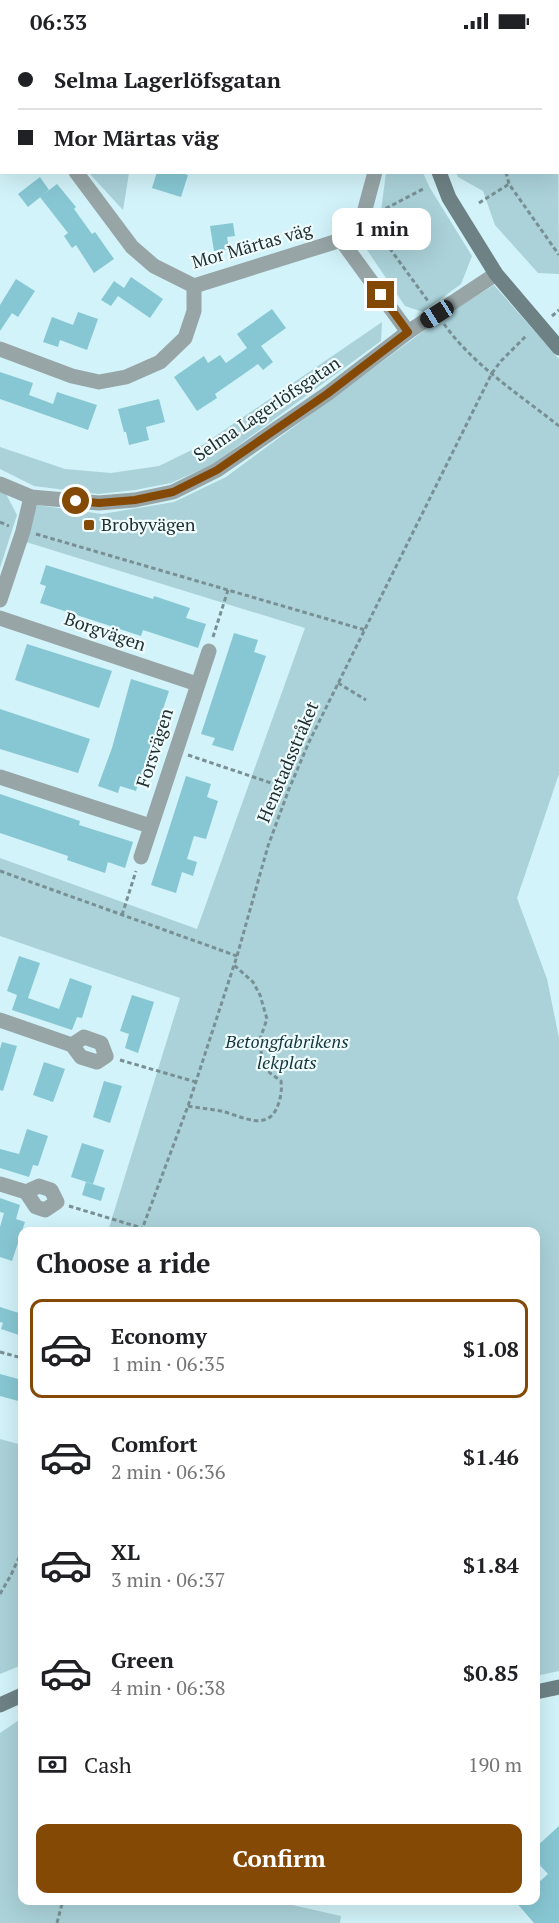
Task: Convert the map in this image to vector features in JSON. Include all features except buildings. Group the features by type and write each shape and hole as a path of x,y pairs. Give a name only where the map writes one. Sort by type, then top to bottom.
{"street":[{"name":"Mor Märtas väg","path":"77,174 132,247 154,266 194,286 341,240 366,215 375,174"},
{"path":"440,174 449,198 496,274 559,348"},
{"name":"Mor Märtas väg","path":"341,240 408,332"},
{"name":"Selma Lagerlöfsgatan","path":"0,484 31,497 99,503 135,500 173,492 217,470 327,394 408,332 496,274"},
{"path":"0,349 72,376 99,382 126,377 160,362 184,338 194,311 194,286"},
{"path":"0,600 23,531 31,497"},
{"name":"Borgvägen","path":"0,618 197,684"},
{"name":"Forsvägen","path":"141,857 174,751 209,651"},
{"path":"0,777 150,826"},
{"path":"0,1020 72,1045 84,1037 101,1043 106,1056"},
{"path":"0,1184 26,1192 36,1207 45,1210 57,1202"},
{"path":"540,1691 559,1688"},
{"path":"0,1705 18,1697"}],"path":[{"path":"507,174 509,184 559,255"},
{"path":"479,202 509,184"},
{"path":"425,188 366,215 457,341 492,373 559,426"},
{"path":"550,317 559,310"},
{"name":"Henstadsstråket","path":"142,1227 196,1082 237,956 268,846 309,742 492,373 528,334"},
{"path":"0,522 23,531 365,630"},
{"path":"209,651 228,590"},
{"path":"338,683 366,700"},
{"path":"174,751 289,789"},
{"path":"122,915 141,857"},
{"path":"0,871 237,956"},
{"path":"188,1106 266,1121 273,1115 280,1101 281,1081 270,1073 262,1061 260,1040 267,1019 260,995 253,982 234,965"},
{"path":"106,1056 196,1082"},
{"path":"57,1202 132,1227"},
{"path":"0,1353 18,1357"},
{"path":"0,1594 18,1560"},
{"path":"57,1923 62,1905"}],"green space":[{"path":"90,174 129,174 123,210"},
{"path":"386,174 423,174 472,256 461,284 423,312 405,306 363,244 381,211"},
{"path":"456,174 558,174 559,274 538,273 495,225 483,191"},
{"name":"Betongfabrikens lekplats","path":"494,285 559,359 559,774 517,898 547,979 559,1038 559,1671 540,1675 540,1227 109,1227 180,998 0,936 0,858 197,929 305,628 26,542 37,505 102,514 174,502 226,477 444,316"},
{"path":"382,322 381,341 213,464 171,483 98,494 34,486 0,469 0,447 65,469 111,473 159,466 204,444"},
{"path":"0,492 6,494 17,515 0,568"},
{"path":"0,1439 18,1444 18,1667 0,1674"},
{"path":"18,1721 18,1905 292,1905 341,1916 340,1923 0,1923 0,1733"}],"place":[{"name":"Brobyvägen","path":"89,525"}],"route":[{"path":"76,501 99,503 135,500 173,492 217,470 327,394 408,332 381,295"}]}
